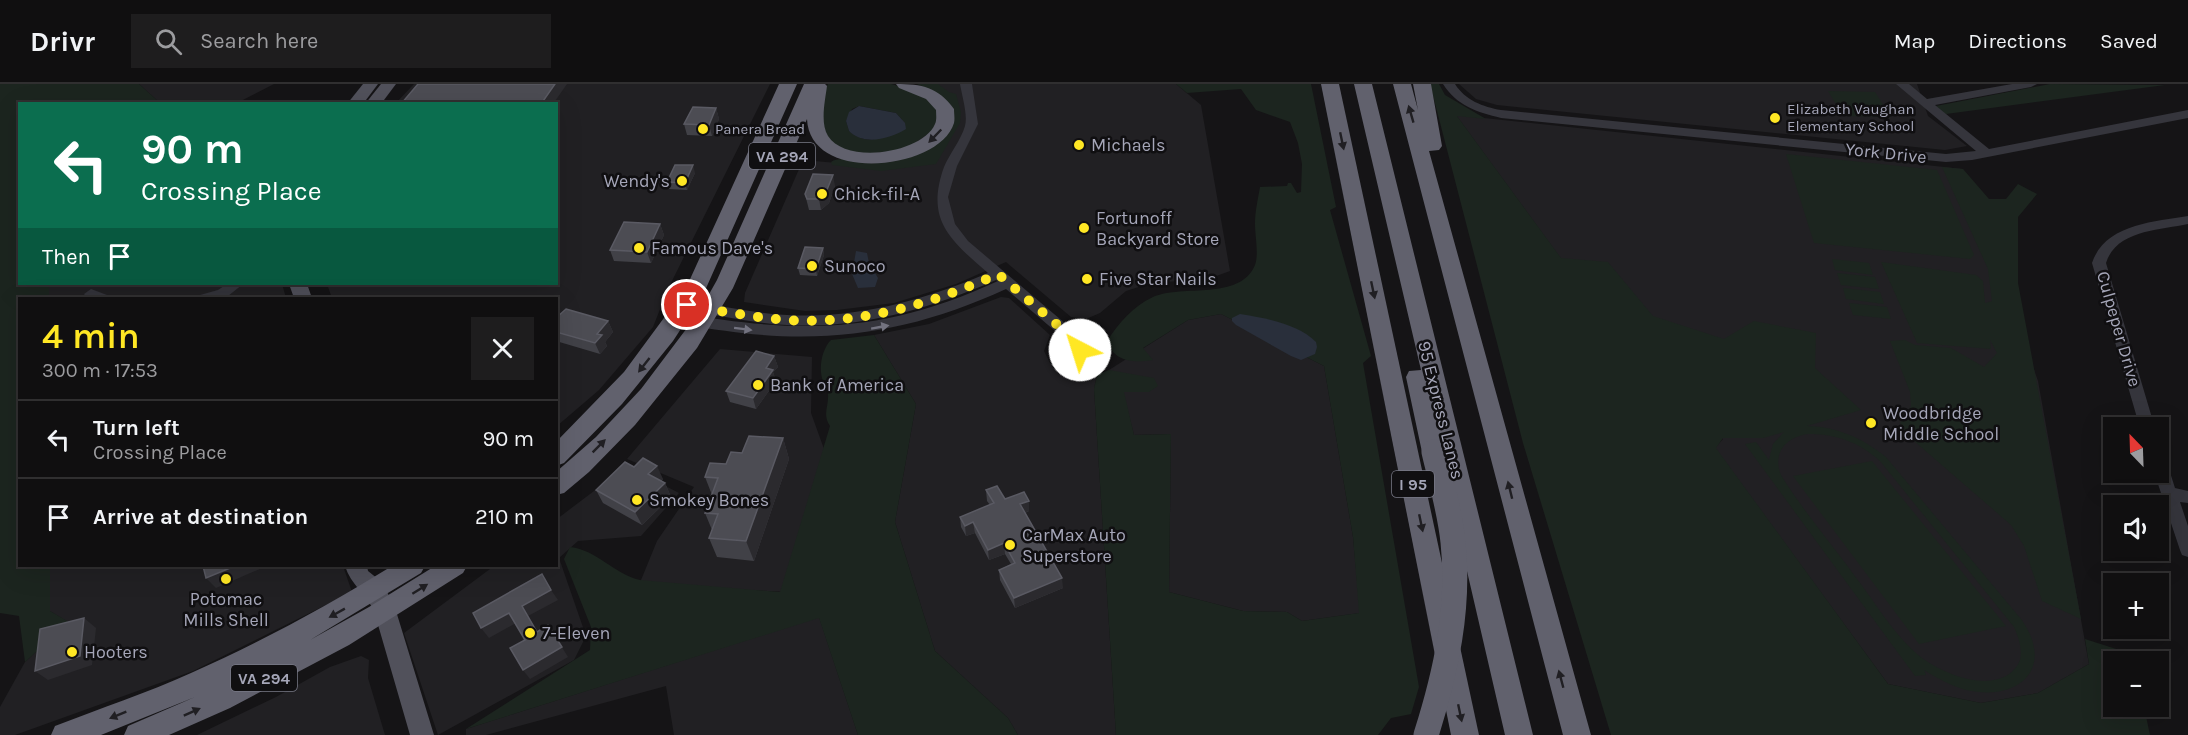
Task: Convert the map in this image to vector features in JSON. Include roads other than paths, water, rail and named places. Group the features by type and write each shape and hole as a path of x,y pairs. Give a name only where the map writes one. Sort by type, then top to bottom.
{"highway":[{"name":"VA 294","path":"558,455 640,371 683,311 696,290 788,84"},
{"name":"VA 294","path":"558,484 641,402 666,373 706,316 723,288 813,84"},
{"path":"819,84 817,129 824,143 841,153 872,159 897,156 920,148 933,139 944,125 945,112 939,100 925,91 905,84"},
{"name":"I 95","path":"1330,84 1465,735"},
{"path":"1402,84 1465,312 1576,735"},
{"path":"1422,84 1443,201 1458,260 1465,312"},
{"name":"95 Express Lanes","path":"1364,87 1519,735"},
{"path":"1388,189 1403,313 1453,541 1454,600 1444,671 1426,735"},
{"name":"VA 294","path":"138,735 276,672 380,600 411,567"},
{"name":"VA 294","path":"65,735 223,671 298,634 452,567"}],"main road":[{"path":"356,102 370,84"},
{"path":"374,102 389,84"},
{"path":"356,567 359,576 380,600 422,735"}],"street":[{"path":"966,84 972,124 943,188 943,208 949,225 956,236 1075,340 1080,350"},
{"name":"York Drive","path":"1449,84 1454,93 1468,104 1501,114 1931,158 1958,158 2188,114"},
{"path":"1902,84 1986,153"},
{"path":"1925,103 2031,84"},
{"name":"Culpeper Drive","path":"2145,417 2099,263 2100,255 2103,248 2114,238 2188,220"},
{"path":"683,311 750,330 789,334 822,334 898,323 944,310 1004,278"},
{"path":"208,297 234,285"},
{"path":"2166,483 2188,550"},
{"path":"2169,493 2188,498"}],"water":[{"path":"859,106 896,113 905,123 906,129 892,136 877,139 869,140 855,136 849,131 846,121 849,112"},
{"path":"856,251 867,253 869,263 878,278 875,287 858,288 852,274"},
{"path":"1240,314 1291,326 1316,342 1315,354 1301,360 1291,356 1236,325 1232,318"}],"place":[{"name":"Elizabeth Vaughan Elementary School","path":"1775,118"},
{"name":"Panera Bread","path":"703,129"},
{"name":"Michaels","path":"1079,145"},
{"name":"Wendy's","path":"682,181"},
{"name":"Chick-fil-A","path":"822,194"},
{"name":"Fortunoff Backyard Store","path":"1084,228"},
{"name":"Famous Dave's","path":"639,248"},
{"name":"Sunoco","path":"812,266"},
{"name":"Five Star Nails","path":"1087,279"},
{"name":"Bank of America","path":"758,385"},
{"name":"Woodbridge Middle School","path":"1871,423"},
{"name":"Smokey Bones","path":"637,500"},
{"name":"CarMax Auto Superstore","path":"1010,545"},
{"name":"Potomac Mills Shell","path":"226,579"},
{"name":"7-Eleven","path":"530,633"},
{"name":"Hooters","path":"72,652"}]}
